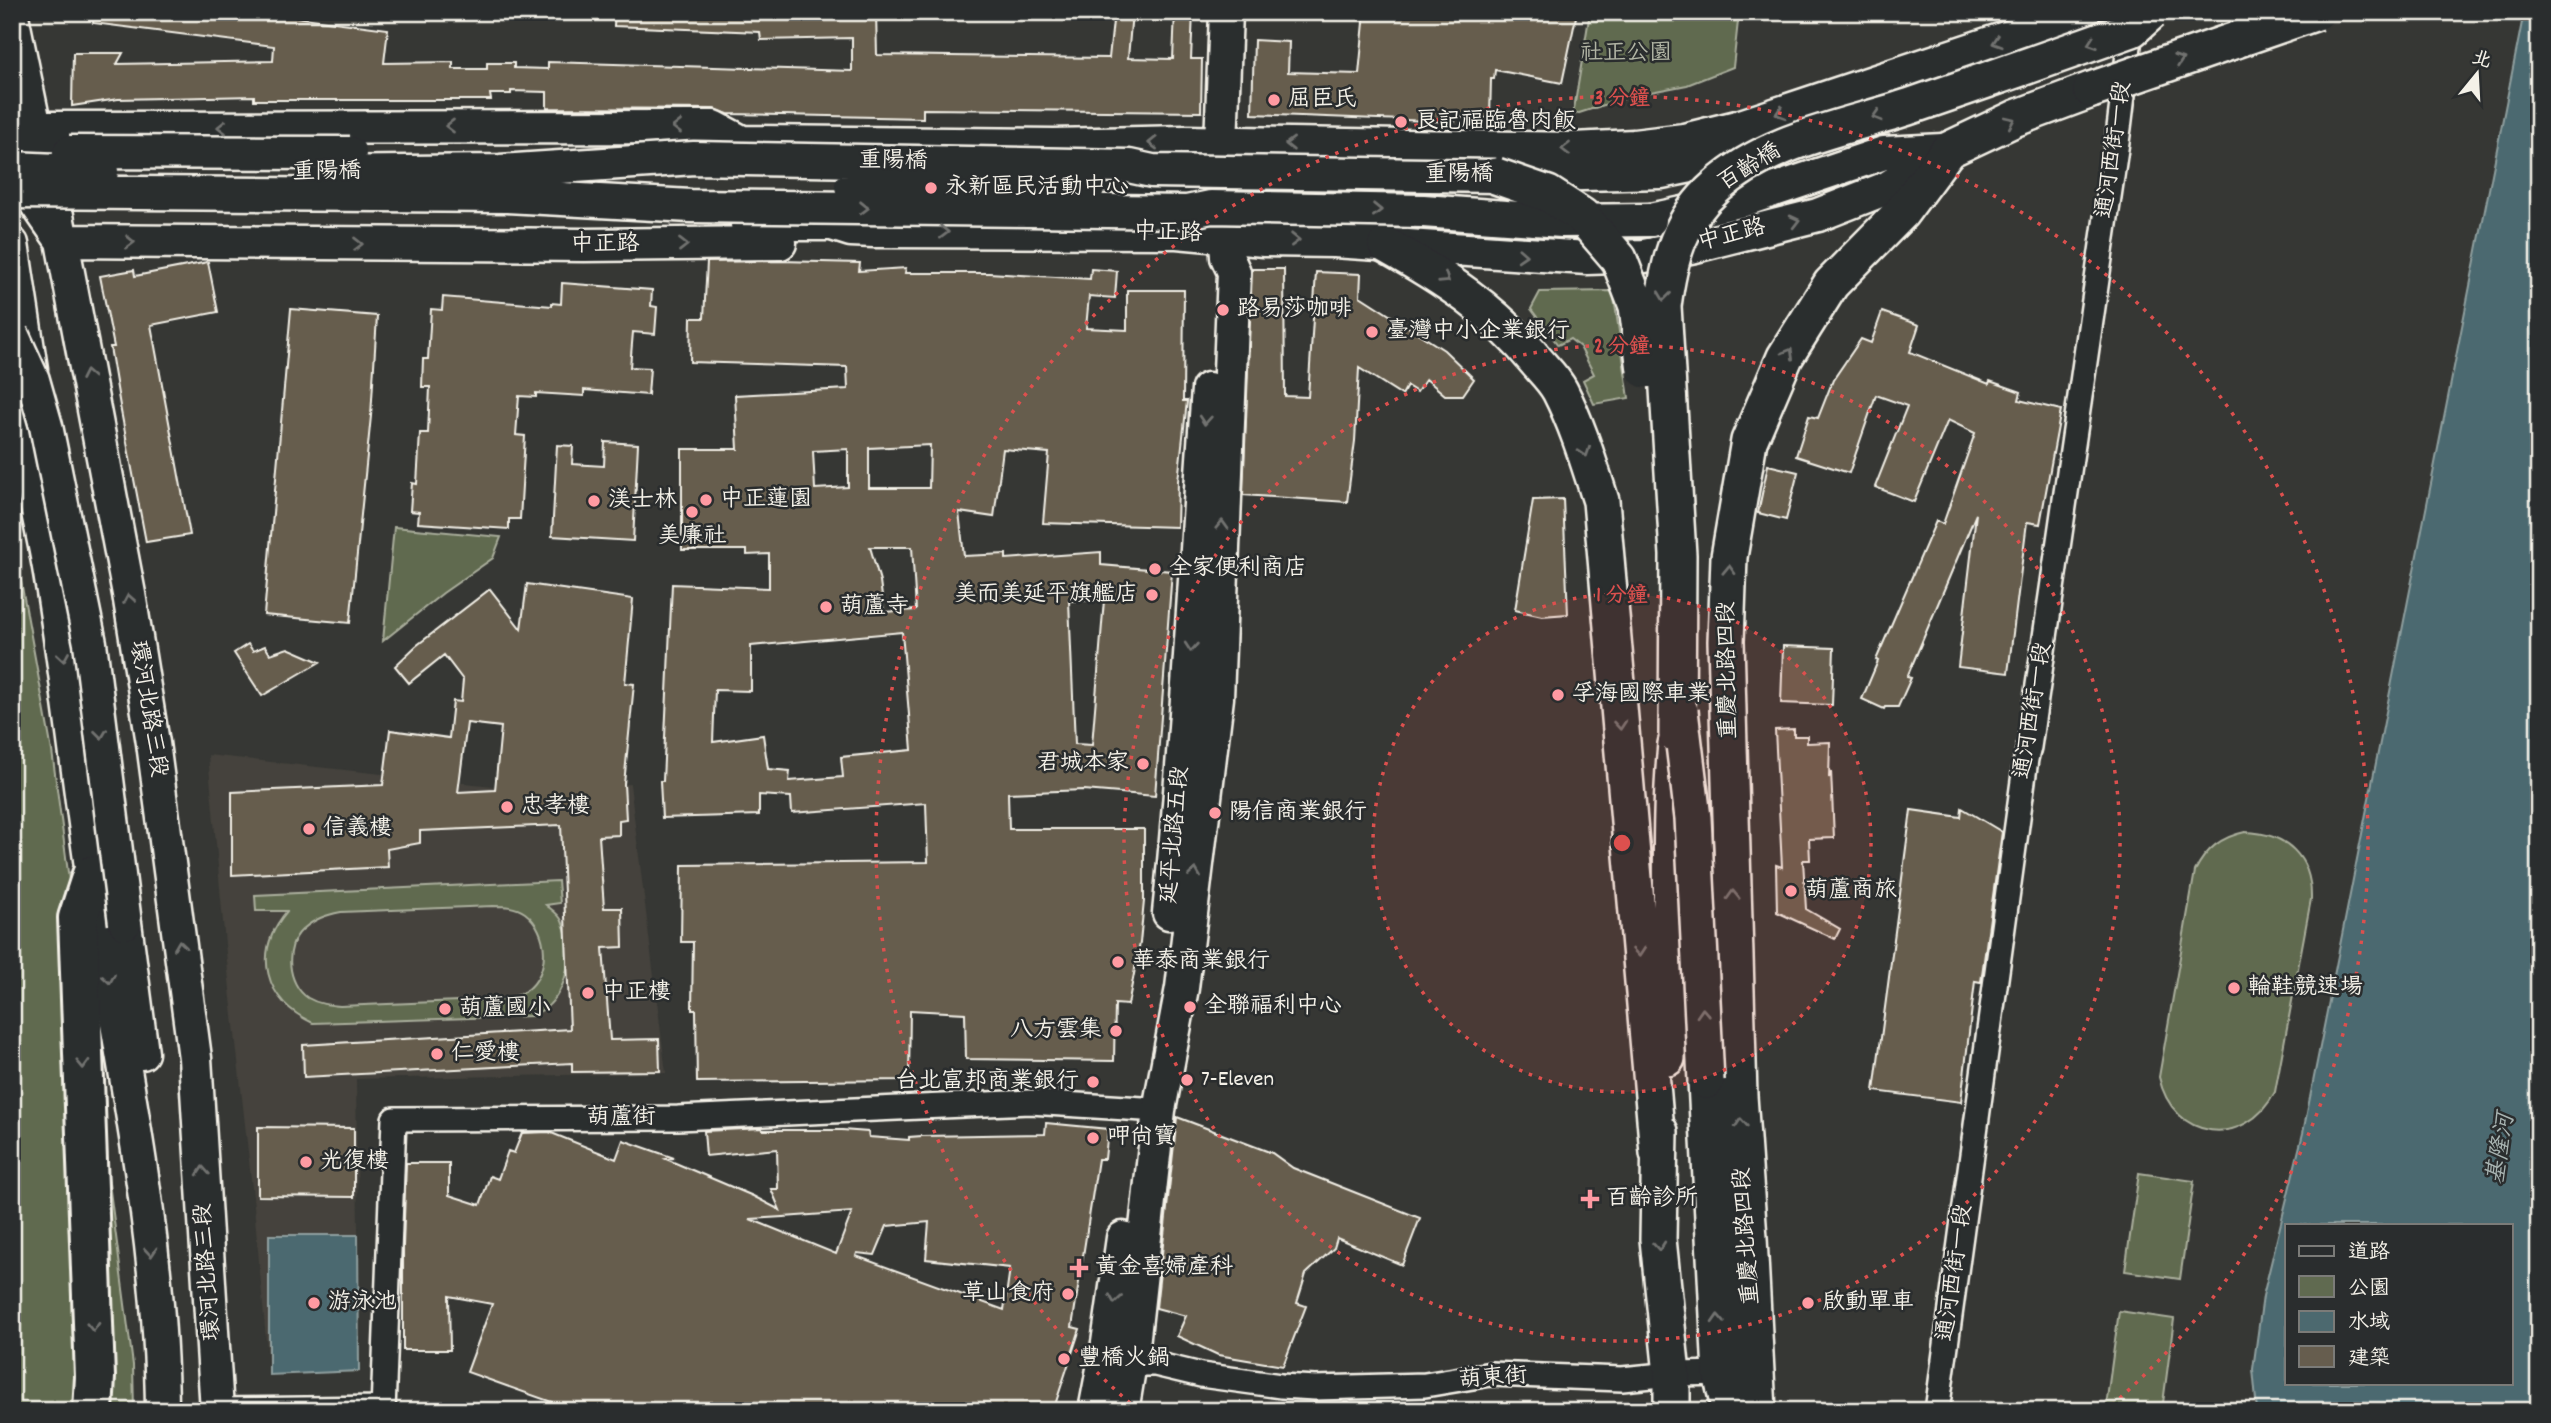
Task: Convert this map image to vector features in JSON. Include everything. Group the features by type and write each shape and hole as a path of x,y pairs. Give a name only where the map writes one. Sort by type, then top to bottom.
{"highway":[{"path":"92,875 78,918 93,1411"}],"main road":[{"name":"延平北路五段","path":"1096,1411 1117,1364 1149,1110 1170,911 1194,610 1216,276 1227,247 1221,144 1226,12"},
{"name":"百齡橋","path":"1334,145 1495,149 1634,146 1684,140 1741,126 2084,12"},
{"name":"百齡橋","path":"1658,1153 1672,1010 1671,797 1677,735 1678,555 1663,306 1668,265 1685,225 1715,187 1772,149 1908,106 2132,29 2151,12"},
{"name":"重慶北路四段","path":"1758,1411 1739,1096 1726,641 1729,557 1749,441 1785,357 1831,284 1901,214 1948,150 2016,118 2317,12"},
{"name":"環河北路三段","path":"12,16 23,131 21,182 62,241 142,675 195,1058 217,1410"},
{"path":"23,131 714,127 726,144"},
{"path":"50,571 52,516 13,249 21,182 55,152 667,154 726,144 1334,145 1334,241"},
{"path":"1052,232 1054,145"},
{"name":"重陽橋","path":"21,182 71,171 293,174 500,171 694,158 1129,166 1152,171 1496,176 1661,172 1772,149"},
{"name":"中正路","path":"1650,220 1744,200 1884,153 1948,150"},
{"name":"中正路","path":"62,241 701,244 835,242 851,230 1177,232 1227,247 1334,241 1587,258 1644,256 1818,215 1887,187 1948,150"},
{"path":"1088,188 1152,171"},
{"path":"1496,176 1548,194 1582,216 1619,259 1637,306 1671,637 1693,818 1721,1374 1730,1411"},
{"path":"21,182 1088,188 1111,193 1185,196 1211,206"},
{"path":"21,182 43,210 722,217 747,224 832,224 851,230"},
{"name":"重陽橋","path":"21,182 507,196 718,207 1187,212 1211,206 1423,211 1562,221 1650,220"},
{"path":"1386,245 1442,277 1476,301 1522,343 1559,388 1584,447 1601,501 1658,1153 1658,1238 1672,1374 1672,1411"},
{"path":"12,334 33,380 46,426 90,643 156,1162 147,1211"},
{"path":"12,398 50,571 92,875 147,1211 162,1371 162,1411"},
{"path":"1117,1364 1122,1411"}],"street":[{"name":"通河西街一段","path":"1937,1411 2026,759 2092,315 2133,12"},
{"name":"葫蘆街","path":"383,1409 405,1119 678,1118 1030,1102 1149,1110"},
{"name":"葫東街","path":"1117,1364 1155,1364 1201,1375 1315,1388 1425,1385 1491,1374 1622,1379 1756,1371"},
{"path":"217,1410 383,1409"}],"shaded area":[{"name":"葫蘆國小","path":"208,755 493,786 630,784 666,1073 356,1079 360,1373 269,1373"}],"green space":[{"name":"社正公園","path":"1590,12 1739,12 1733,67 1687,85 1635,95 1573,115"},
{"path":"1613,291 1629,398 1594,404 1583,380 1594,374 1580,347 1570,339 1558,345 1531,309 1540,292"},
{"path":"394,527 501,537 493,558 443,593 383,641"},
{"path":"12,532 52,751 133,1365 134,1411 12,1411"},
{"name":"輪鞋競速場","path":"2245,832 2273,837 2294,850 2307,871 2311,899 2275,1092 2262,1111 2246,1123 2229,1130 2211,1130 2194,1125 2179,1114 2167,1098 2159,1077 2195,871 2215,845"},
{"path":"558,881 560,903 546,905 562,921 568,941 568,964 557,996 532,1016 313,1023 283,1002 268,974 269,943 287,911 256,911 255,895","holes":["497,906 525,913 539,930 542,941 544,952 540,974 526,991 516,996 506,999 336,1006 308,998 301,992 292,975 290,955 296,937 307,926 325,916 341,912"]},
{"path":"2139,1173 2194,1181 2180,1279 2125,1271"},
{"path":"2119,1311 2174,1319 2162,1411 2106,1406"}],"water":[{"name":"基隆河","path":"2524,12 2539,12 2539,1411 2257,1411 2253,1369 2263,1296 2303,1133"},
{"name":"游泳池","path":"269,1235 358,1235 359,1371 269,1375"}],"building":[{"path":"94,12 258,12 388,29 384,63 453,62 453,69 487,69 487,63 514,63 514,68 548,69 548,62 852,71 852,38 761,40 760,32 614,26 615,12 876,12 877,55 1109,58 1114,12 1132,12 1128,58 1173,59 1175,12 1193,12 1191,59 1202,59 1201,112 923,109 923,118 728,114 714,109 547,108 547,92 511,91 511,94 490,94 491,100 254,100 254,96 118,99 72,106 73,53 123,53 117,64 273,61 274,46 93,23"},
{"path":"1365,12 1577,12 1562,83 1495,70 1494,79 1491,79 1490,118 1455,117 1455,122 1252,114 1254,40 1289,42 1288,72 1359,74"},
{"path":"208,262 218,312 151,325 190,535 146,542 120,406 110,347 114,347 100,276 134,270 135,276"},
{"path":"707,262 860,263 859,271 906,268 905,273 989,273 1090,279 1091,269 1117,271 1115,298 1089,296 1086,328 1127,330 1127,290 1184,290 1183,401 1187,401 1178,481 1177,527 1043,523 1049,453 1003,449 994,517 959,512 964,556 1006,554 1006,559 1101,552 1101,565 1172,571 1155,796 1084,790 1008,793 1009,829 1144,829 1144,901 1140,943 1128,1005 1115,1004 1114,1061 966,1059 965,1013 910,1010 909,1080 697,1082 696,1010 692,1010 693,942 681,942 682,865 928,862 926,803 792,813 791,797 759,795 759,815 662,818 660,781 663,781 672,584 769,588 769,554 747,555 747,550 682,550 682,449 738,449 735,395 848,389 847,367 690,362 691,318 704,318","holes":["930,445 929,488 869,488 869,448","848,449 848,487 815,489 813,451","870,547 912,547 916,610 884,612 880,581","1104,600 1092,745 1075,744 1069,601","902,632 912,750 841,757 843,777 789,781 790,771 768,769 763,735 713,742 715,690 751,691 751,646"]},
{"path":"1252,269 1284,269 1285,396 1308,397 1316,272 1361,274 1360,296 1444,350 1474,379 1463,395 1445,395 1426,379 1417,392 1407,386 1402,395 1359,368 1355,441 1347,502 1243,495"},
{"path":"562,283 652,290 651,306 657,307 655,334 633,332 630,367 650,368 648,395 584,390 584,396 536,393 536,397 519,396 516,435 525,436 520,519 509,519 509,529 418,523 419,512 410,511 412,483 417,484 420,433 428,433 430,387 422,387 423,359 428,359 431,309 442,310 443,297 552,306 552,303 561,304"},
{"path":"291,309 377,316 371,416 350,623 264,615"},
{"path":"1882,312 1919,325 1910,352 1989,384 1990,381 2021,392 2019,400 2061,410 2040,524 2027,522 2008,673 1958,667 1976,514 1907,677 1911,678 1898,707 1884,709 1862,699 1936,521 1943,524 1975,433 1948,420 1914,502 1875,487 1907,406 1876,395 1849,473 1796,456 1809,416 1818,418 1833,380 1861,339 1871,343"},
{"name":"渼士林","path":"605,442 638,444 633,541 552,536 557,445 573,446 572,464 604,466"},
{"path":"1768,465 1798,472 1786,520 1758,513"},
{"path":"1563,499 1568,614 1542,616 1515,610 1533,500"},
{"path":"527,584 633,599 625,683 634,684 624,784 626,819 619,820 619,835 599,836 604,908 622,908 623,947 603,948 610,1040 659,1039 660,1071 572,1072 572,1063 304,1077 303,1045 570,1029 561,825 420,831 420,843 387,849 388,867 232,875 232,792 383,785 390,730 449,738 453,701 461,702 463,680 444,655 409,683 395,666 416,646 490,589 521,629","holes":["467,723 501,727 495,790 458,792"]},
{"path":"248,644 253,651 265,646 270,654 288,648 320,662 262,696 234,653"},
{"path":"1783,646 1834,648 1832,705 1781,703"},
{"path":"1794,729 1794,736 1807,736 1807,743 1830,742 1829,778 1831,771 1834,838 1809,839 1810,860 1803,860 1806,909 1840,929 1835,939 1777,912 1776,865 1782,867 1775,730"},
{"path":"1962,808 2002,832 1981,982 1975,981 1961,1102 1874,1091 1911,810 1961,817"},
{"path":"1177,1117 1272,1153 1293,1168 1420,1218 1402,1265 1337,1238 1334,1248 1306,1274 1297,1303 1306,1306 1283,1366 1218,1355 1177,1336 1186,1316 1156,1308"},
{"path":"1046,1123 1108,1129 1105,1159 1098,1159 1072,1327 1080,1329 1053,1411 577,1411 467,1372 492,1304 449,1296 450,1350 403,1350 406,1163 449,1163 449,1195 480,1205 490,1176 498,1179 508,1151 514,1153 522,1133 549,1132 616,1159 623,1140 674,1158 666,1159 780,1210 771,1189 778,1189 777,1149 706,1156 704,1131 762,1128 842,1130 868,1132 869,1137 909,1140 909,1137 922,1136 1045,1134","holes":["852,1212 836,1254 750,1219 783,1217","929,1222 926,1259 1010,1268 1004,1310 856,1256 857,1253 875,1255 887,1226"]},
{"name":"光復樓","path":"258,1127 354,1128 354,1197 258,1196"}],"place":[{"name":"屈臣氏","path":"1274,100"},
{"name":"良記福臨魯肉飯","path":"1401,122"},
{"name":"永新區民活動中心","path":"931,188"},
{"name":"路易莎咖啡","path":"1223,310"},
{"name":"臺灣中小企業銀行","path":"1372,332"},
{"name":"中正蓮園","path":"706,500"},
{"name":"渼士林","path":"594,501"},
{"name":"美廉社","path":"692,512"},
{"name":"全家便利商店","path":"1155,569"},
{"name":"美而美延平旗艦店","path":"1152,595"},
{"name":"葫蘆寺","path":"826,607"},
{"name":"孚海國際車業","path":"1558,695"},
{"name":"君城本家","path":"1143,764"},
{"name":"忠孝樓","path":"507,807"},
{"name":"陽信商業銀行","path":"1215,813"},
{"name":"信義樓","path":"309,829"},
{"name":"葫蘆商旅","path":"1791,891"},
{"name":"華泰商業銀行","path":"1118,962"},
{"name":"輪鞋競速場","path":"2234,988"},
{"name":"中正樓","path":"588,993"},
{"name":"全聯福利中心","path":"1190,1007"},
{"name":"葫蘆國小","path":"445,1009"},
{"name":"八方雲集","path":"1116,1031"},
{"name":"仁愛樓","path":"437,1054"},
{"name":"7-Eleven","path":"1187,1080"},
{"name":"台北富邦商業銀行","path":"1093,1082"},
{"name":"呷尚寶","path":"1093,1138"},
{"name":"光復樓","path":"306,1162"},
{"name":"百齡診所","path":"1590,1199"},
{"name":"黃金喜婦產科","path":"1079,1268"},
{"name":"草山食府","path":"1068,1294"},
{"name":"游泳池","path":"314,1303"},
{"name":"啟動單車","path":"1808,1303"},
{"name":"豐橋火鍋","path":"1064,1359"}]}
